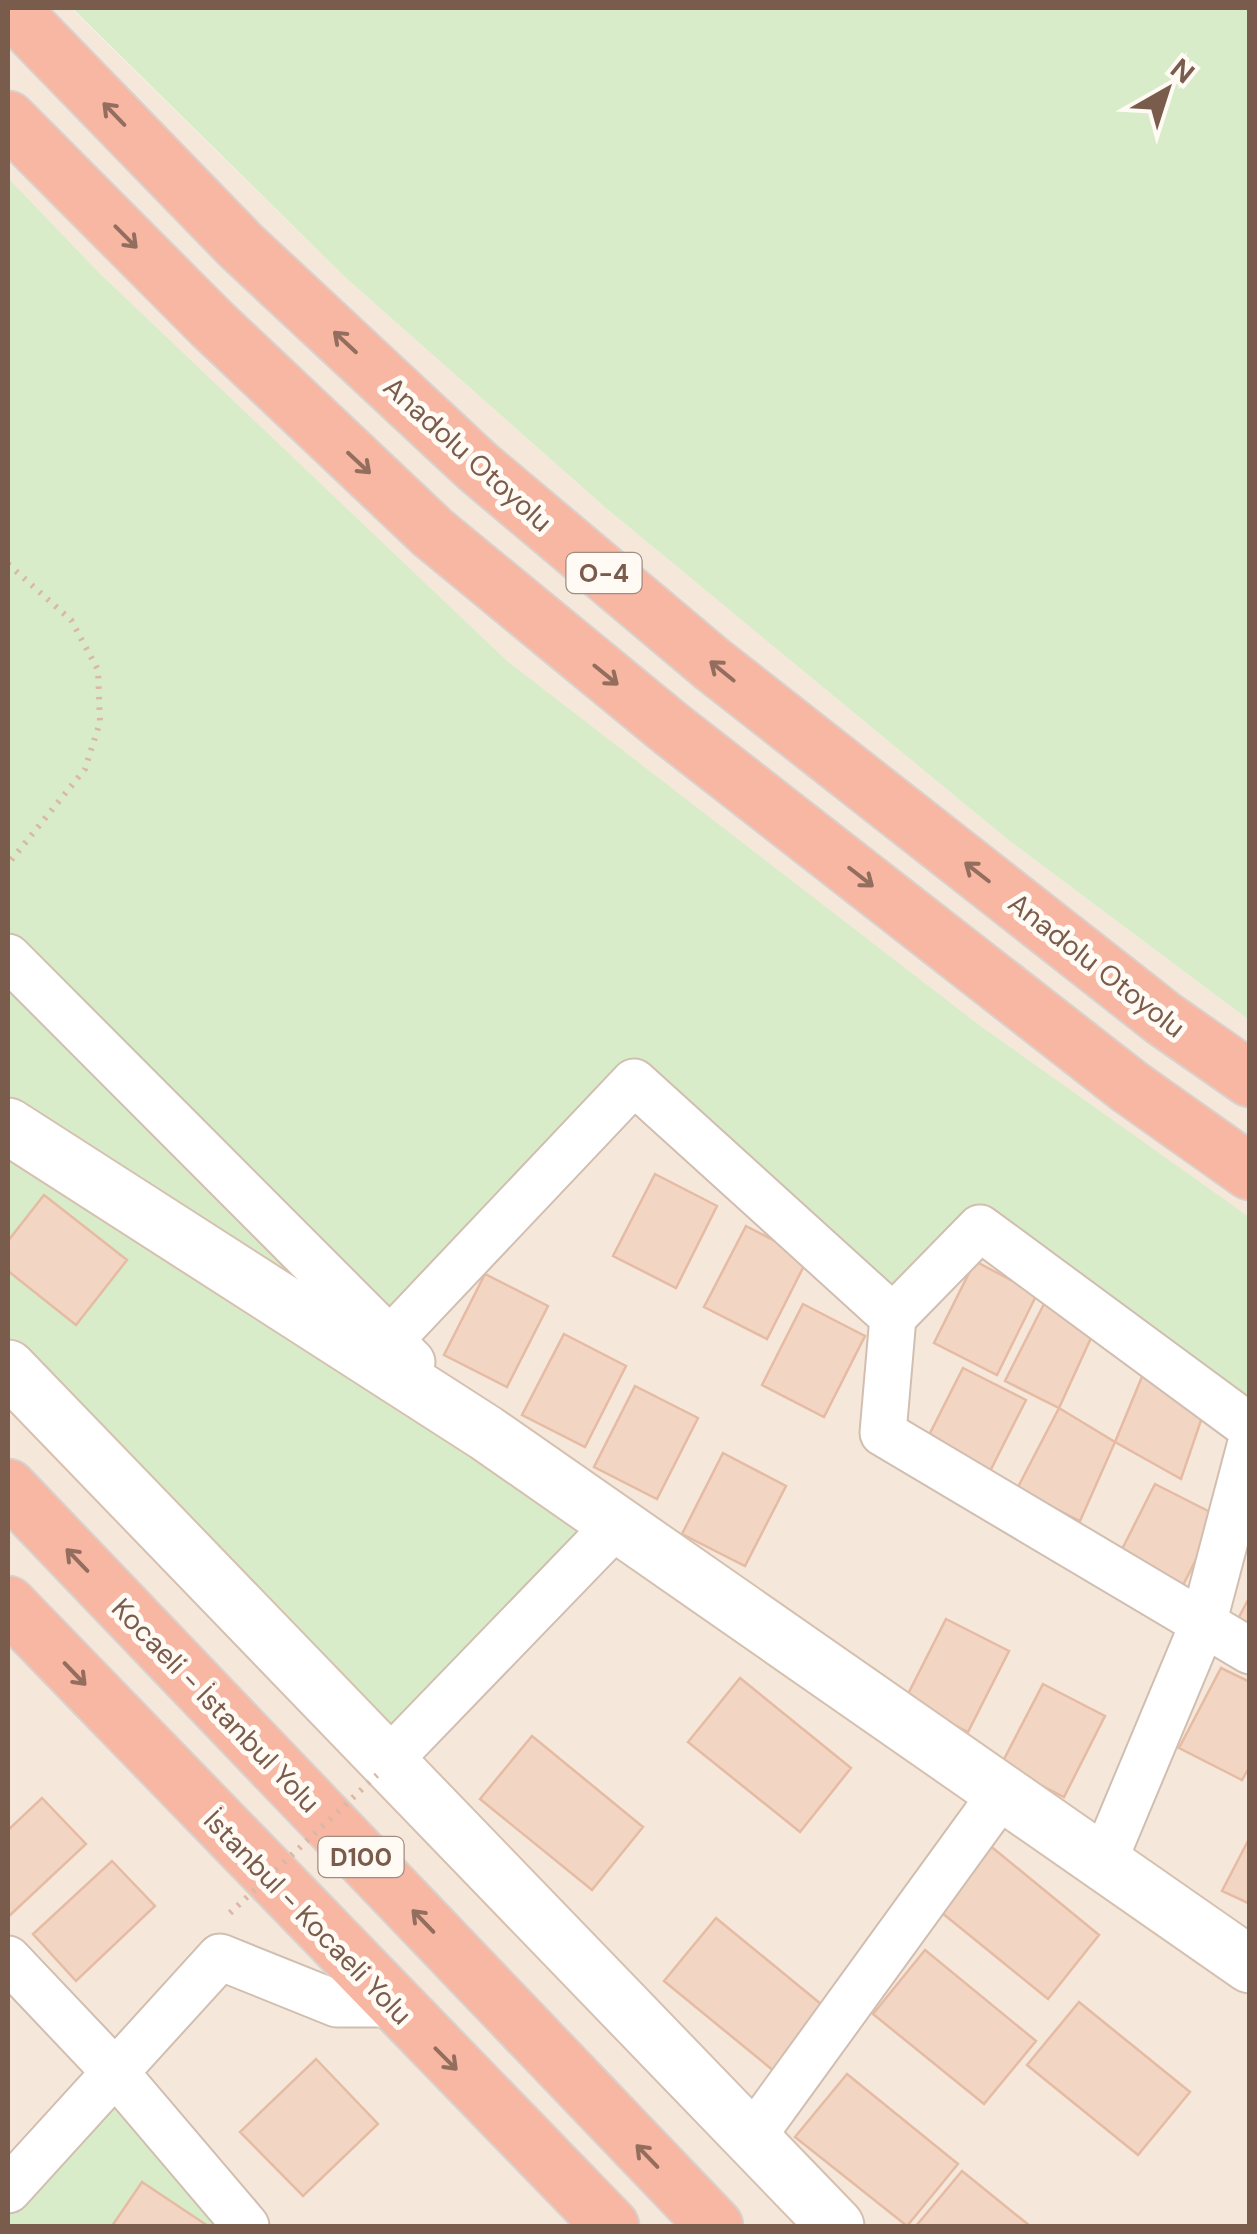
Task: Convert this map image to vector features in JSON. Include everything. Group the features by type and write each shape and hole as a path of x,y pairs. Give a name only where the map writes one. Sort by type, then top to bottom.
{"highway":[{"name":"Anadolu Otoyolu","path":"10,8 241,246 478,467 712,664 1164,1020 1250,1079"},
{"name":"O-4","path":"8,119 211,322 434,533 670,728 1130,1086 1250,1172"},
{"name":"Kocaeli - İstanbul Yolu","path":"8,1487 715,2226"},
{"name":"İstanbul - Kocaeli Yolu","path":"8,1604 392,2004 612,2226"},
{"path":"540,2154 598,2226"}],"main road":[{"path":"8,1126 486,1433 1250,1965"},
{"path":"8,1368 383,1767 753,2136 836,2226"}],"street":[{"path":"8,958 486,1433"},
{"path":"390,1341 634,1082 893,1317"},
{"path":"1250,1427 980,1228 893,1317 883,1433 1250,1651"},
{"path":"1103,1862 1203,1624 1250,1446"},
{"path":"383,1767 616,1526"},
{"path":"753,2136 1002,1793"},
{"path":"8,2190 220,1957 337,2004 392,2004"},
{"path":"8,1959 115,2072 246,2226"}],"path":[{"path":"8,564 71,620 98,670 100,722 85,770 8,864"},
{"path":"230,1913 383,1767"}],"shaded area":[{"path":"8,8 71,8 346,278 607,509 1007,839 1249,1020 1250,2226 8,2226"}],"green space":[{"path":"72,8 1249,8 1249,1020 1007,839 607,509 346,278"},
{"path":"8,178 98,272 507,661 979,1025 1249,1217 1249,1427 980,1228 893,1317 634,1082 390,1341 615,1526 389,1760 8,1368"},
{"path":"115,2072 246,2226 8,2226 8,2190"}],"building":[{"path":"655,1174 717,1206 676,1288 613,1256"},
{"path":"44,1195 127,1260 76,1325 8,1271 8,1241"},
{"path":"746,1226 808,1258 767,1339 704,1307"},
{"path":"975,1261 1037,1294 997,1375 934,1343"},
{"path":"485,1274 548,1306 507,1387 444,1355"},
{"path":"1046,1300 1096,1327 1059,1408 1005,1381"},
{"path":"803,1304 865,1336 824,1417 762,1385"},
{"path":"564,1334 626,1366 585,1447 522,1415"},
{"path":"1151,1355 1209,1397 1181,1479 1115,1442"},
{"path":"963,1368 1026,1400 985,1481 922,1449"},
{"path":"635,1386 698,1418 657,1499 594,1467"},
{"path":"1059,1408 1115,1442 1080,1521 1017,1489"},
{"path":"723,1453 786,1486 745,1566 682,1534"},
{"path":"1155,1484 1218,1516 1177,1597 1114,1565"},
{"path":"1250,1596 1250,1625 1238,1619"},
{"path":"946,1619 1009,1651 968,1732 905,1700"},
{"path":"1221,1668 1250,1682 1250,1766 1242,1780 1179,1748"},
{"path":"740,1678 851,1768 800,1832 688,1742"},
{"path":"1043,1684 1105,1716 1064,1797 1001,1765"},
{"path":"532,1736 643,1827 592,1890 480,1799"},
{"path":"42,1798 86,1844 8,1917 8,1830"},
{"path":"1250,1837 1250,1904 1222,1891"},
{"path":"988,1844 1099,1935 1048,1999 936,1908"},
{"path":"112,1861 155,1906 76,1981 33,1934"},
{"path":"716,1918 827,2009 775,2072 664,1981"},
{"path":"925,1950 1036,2041 984,2104 873,2014"},
{"path":"1079,2002 1190,2092 1138,2155 1027,2065"},
{"path":"316,2059 378,2124 303,2196 240,2132"},
{"path":"847,2074 958,2164 907,2226 795,2137"},
{"path":"962,2171 1030,2226 916,2226"},
{"path":"142,2182 208,2226 112,2226"}]}
